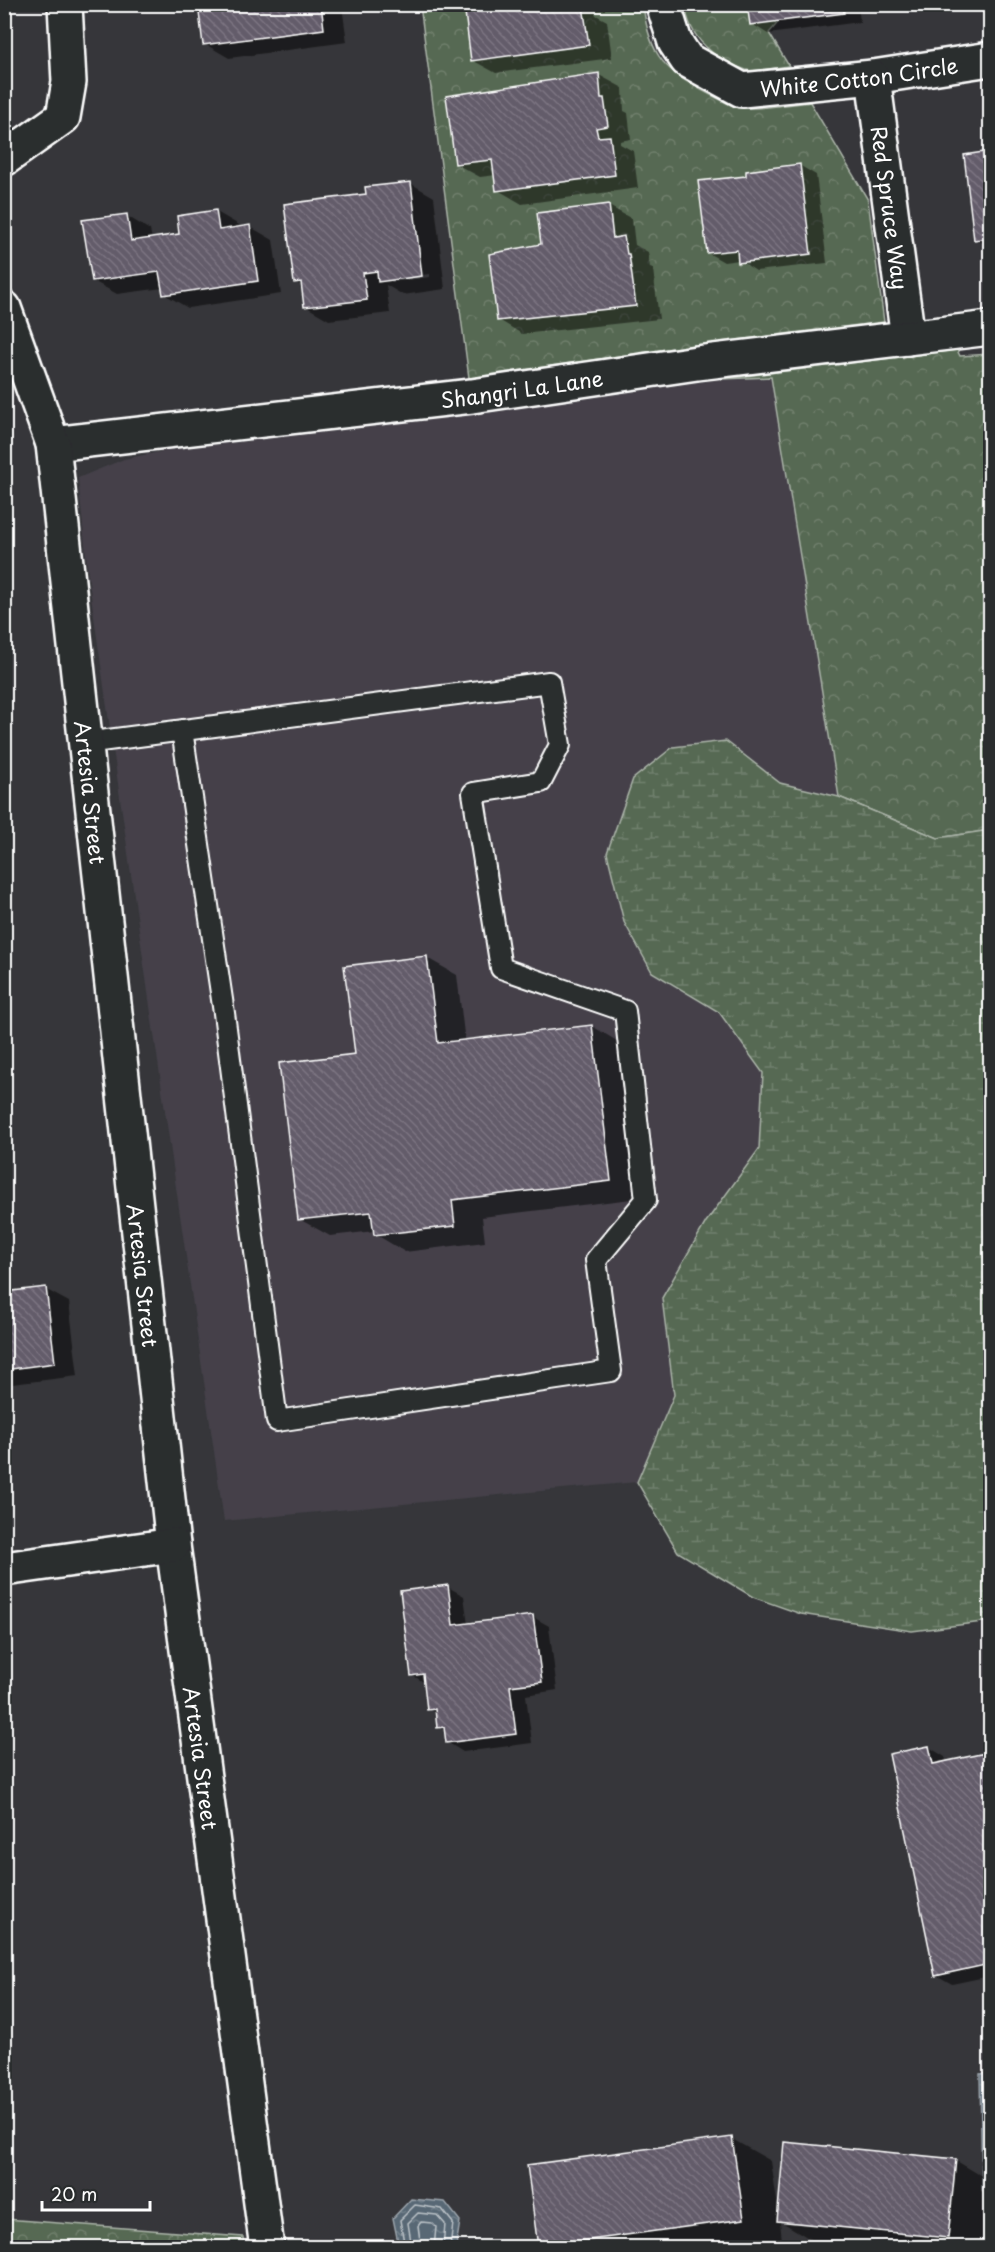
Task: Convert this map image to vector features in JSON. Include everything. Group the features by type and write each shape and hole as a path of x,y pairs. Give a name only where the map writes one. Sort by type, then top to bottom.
{"street":[{"path":"4,159 63,117 69,82 65,4"},
{"name":"White Cotton Circle","path":"663,4 675,42 687,60 742,90 873,77 990,59"},
{"name":"Red Spruce Way","path":"873,77 908,338"},
{"name":"Artesia Street","path":"4,308 53,444 173,1545 267,2247"},
{"name":"Shangri La Lane","path":"53,444 472,396 697,363 990,328"},
{"path":"4,1569 173,1545"}],"lane":[{"path":"85,743 182,730 549,682 560,745 541,782 473,793 501,968 625,1011 646,1200 596,1260 610,1371 277,1421 224,1013 182,730"}],"shaded area":[{"path":"771,377 839,797 780,783 726,741 652,972 719,1012 763,1073 759,1149 706,1222 662,1298 674,1395 637,1482 224,1521 88,575 78,478 124,459 168,450 474,415 721,379"}],"green space":[{"path":"420,5 643,5 650,38 662,61 695,86 741,108 810,102 868,200 884,322 694,345 469,378"},
{"path":"685,5 793,5 769,33 789,66 751,71 734,66 705,46 692,28"},
{"path":"957,350 960,356 990,354 990,830 938,838 839,797 771,377 721,379"},
{"path":"726,741 780,783 839,797 938,838 990,830 990,1621 912,1631 801,1614 753,1597 678,1552 637,1482 674,1395 662,1298 706,1222 759,1149 763,1073 719,1012 652,972 624,922 607,853 633,779 673,747"},
{"path":"5,2219 243,2237 244,2247 5,2247"}],"water":[{"path":"990,2073 990,2200 982,2190 980,2074"},
{"path":"411,2199 445,2202 460,2221 456,2247 399,2247 393,2218"}],"building":[{"path":"198,4 321,4 324,29 203,45"},
{"path":"464,4 583,6 589,45 471,61"},
{"path":"747,4 843,4 844,13 750,25"},
{"path":"599,73 601,98 604,98 608,126 596,128 598,137 610,136 615,175 496,191 492,160 455,164 446,96"},
{"path":"990,151 990,238 974,240 964,155"},
{"path":"800,164 811,254 738,263 737,250 707,253 698,181 746,176 746,171"},
{"path":"411,182 422,276 378,282 377,271 363,273 367,300 304,307 301,282 294,283 284,204 366,194 365,187"},
{"path":"609,204 613,238 624,236 627,254 629,254 636,306 497,321 489,254 541,244 537,213"},
{"path":"216,210 219,230 250,225 258,281 163,295 159,272 92,281 82,220 127,214 131,241 179,234 177,216"},
{"path":"427,956 438,1043 592,1025 611,1181 452,1200 455,1226 374,1235 371,1212 298,1220 279,1063 355,1054 344,966"},
{"path":"46,1287 55,1363 4,1370 4,1292"},
{"path":"448,1585 453,1625 533,1615 542,1682 510,1686 516,1734 446,1743 444,1727 437,1728 435,1709 427,1710 423,1674 411,1676 400,1591"},
{"path":"929,1746 933,1764 990,1752 990,1784 986,1785 990,1809 990,1886 986,1887 990,1909 990,1964 935,1976 889,1754"},
{"path":"732,2137 744,2219 538,2247 527,2165"},
{"path":"784,2142 956,2159 948,2238 777,2221"}]}
